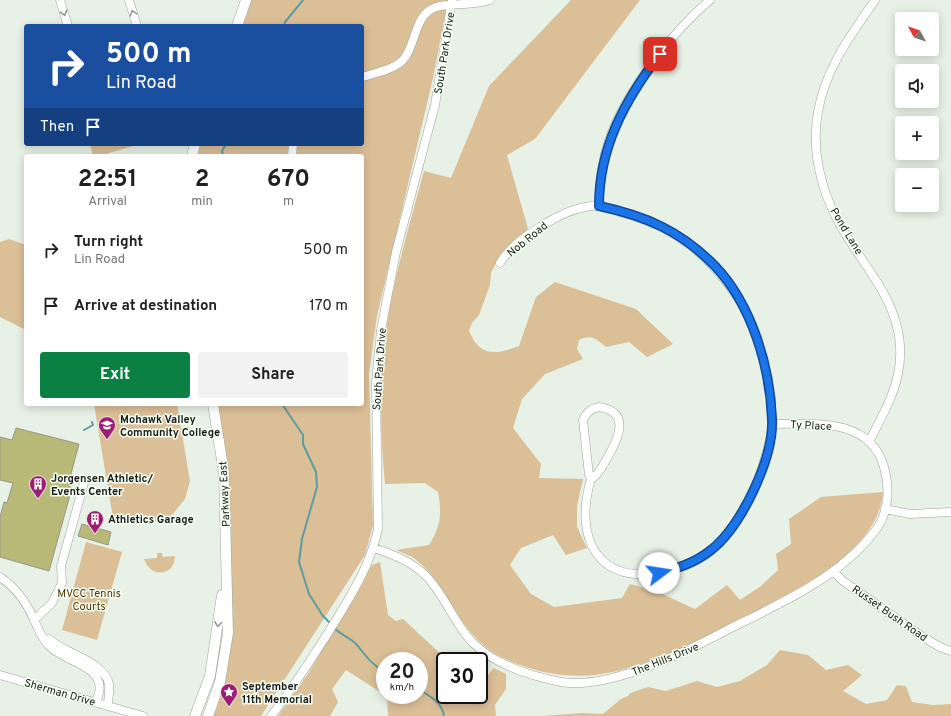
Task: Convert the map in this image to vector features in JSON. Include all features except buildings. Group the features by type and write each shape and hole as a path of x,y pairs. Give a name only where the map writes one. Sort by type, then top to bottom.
{"street":[{"path":"60,0 67,24"},
{"path":"130,0 136,24"},
{"path":"238,24 246,0"},
{"path":"364,76 392,67 403,60 423,18 428,11 438,6 452,3 468,5 490,0"},
{"path":"599,206 599,190 604,158 609,139 625,106 645,74 668,44 689,20 710,0"},
{"name":"Pond Lane","path":"870,440 892,398 897,380 900,362 899,334 894,317 882,289 840,224 827,196 819,170 816,131 818,112 830,70 839,53 875,0"},
{"name":"South Park Drive","path":"271,716 302,673 332,626 360,579 374,548 378,529 376,382 381,330 394,260 435,105 452,3"},
{"name":"Nob Road","path":"500,263 504,256 524,238 551,220 568,212 587,206 599,206 649,220 671,230 693,246 715,267 739,299 751,323 764,363 772,424 770,440 760,475 748,503 723,538 712,550 680,568 659,573 626,573 615,570 603,561 592,547 587,537 586,507 591,479 583,424 586,413 598,407 607,408 615,413 619,421 619,431 612,450 602,467 591,479"},
{"name":"Parkway East","path":"208,716 220,682 225,659 228,633 227,594 225,586 226,516 224,473 213,406"},
{"name":"Ty Place","path":"772,424 821,424 857,432 870,440"},
{"name":"The Hills Drive","path":"374,548 396,555 413,564 427,577 461,630 473,643 507,666 536,676 564,682 591,681 626,674 658,663 702,644 760,614 802,591 833,570 859,548 875,531 885,508 888,491 888,478 882,457 870,440"},
{"path":"35,622 52,603 62,583 61,566 84,483"},
{"path":"885,508 910,514 951,512"},
{"name":"Russet Bush Road","path":"833,570 843,581 923,637 940,647 951,650"},
{"path":"0,577 18,593 35,622 54,643 103,671 109,684 108,705"},
{"name":"Parkway East","path":"195,716 210,676 222,593 225,586"},
{"path":"35,622 39,634 54,651 95,675 100,687 96,702"},
{"name":"Sherman Drive","path":"0,675 139,715"}],"green space":[{"path":"251,0 448,0 433,78 377,316 369,374 373,525 365,555 261,716 212,716 228,659 216,406 364,406 364,154 196,154 198,146 364,146 364,24 242,24"},
{"path":"571,0 640,0 535,139 507,155 528,229 500,255 491,273 490,285 479,315 472,323 469,331 478,346 489,352 503,351 519,346 536,297 555,282 636,309 673,344 647,357 629,342 606,347 593,338 583,338 579,340 577,349 583,359 545,374 522,399 513,428 541,464 539,478 583,479 577,506 577,527 587,548 566,555 553,535 521,548 510,565 531,594 554,607 622,598 630,584 658,592 695,609 727,585 740,600 761,586 778,570 776,554 791,544 789,519 821,497 883,492 878,514 866,534 843,559 810,582 726,627 661,657 617,671 578,676 553,674 537,670 497,655 481,643 463,623 442,589 425,568 413,558 396,550 429,545 440,520 439,500 438,492 425,483 385,484 381,407 382,368 389,310 424,171 451,178 489,86"},
{"path":"90,146 133,146 106,154 92,154"},
{"path":"9,239 24,244 24,329 0,317 0,242"},
{"path":"94,406 177,406 190,481 185,499 172,515 158,522 137,521 127,515 113,518"},
{"name":"MVCC Tennis Courts","path":"86,542 122,552 97,640 62,630"},
{"path":"157,553 162,553 163,557 175,556 174,563 167,571 157,572 152,570 147,565 144,559 157,558"},
{"path":"380,562 388,615 396,621 403,619 439,652 436,652 436,704 488,704 488,675 494,668 506,674 506,689 495,705 496,716 388,716 387,704 428,704 428,652 376,652 376,689 346,670 332,689 338,702 330,716 278,716 308,674 372,565"},
{"path":"780,650 808,655 826,670 848,665 862,675 843,691 866,704 887,700 897,685 906,686 912,702 933,705 951,704 951,716 542,716 582,713 603,714 630,693 648,687 666,691 697,681 717,687 740,681 767,665"}],"waterway":[{"path":"284,24 303,0"},
{"path":"223,154 222,151 225,146"},
{"path":"283,406 303,435 303,444 316,472 317,487 302,539 299,562 309,594 323,616 331,624"},
{"path":"84,430 93,425 92,422"},
{"path":"334,628 355,643 366,657 376,666"},
{"path":"428,695 438,703 444,716"}],"place":[{"name":"Mohawk Valley Community College","path":"107,440"},
{"name":"Jorgensen Athletic/ Events Center","path":"38,499"},
{"name":"Athletics Garage","path":"95,534"},
{"name":"September 11th Memorial","path":"229,707"}],"route":[{"path":"659,573 680,568 693,562 712,550 723,538 748,503 755,489 770,440 772,424 767,379 761,349 751,323 739,299 715,267 693,246 671,230 649,220 599,206 599,190 604,158 609,139 625,106 645,74 660,54"}]}
